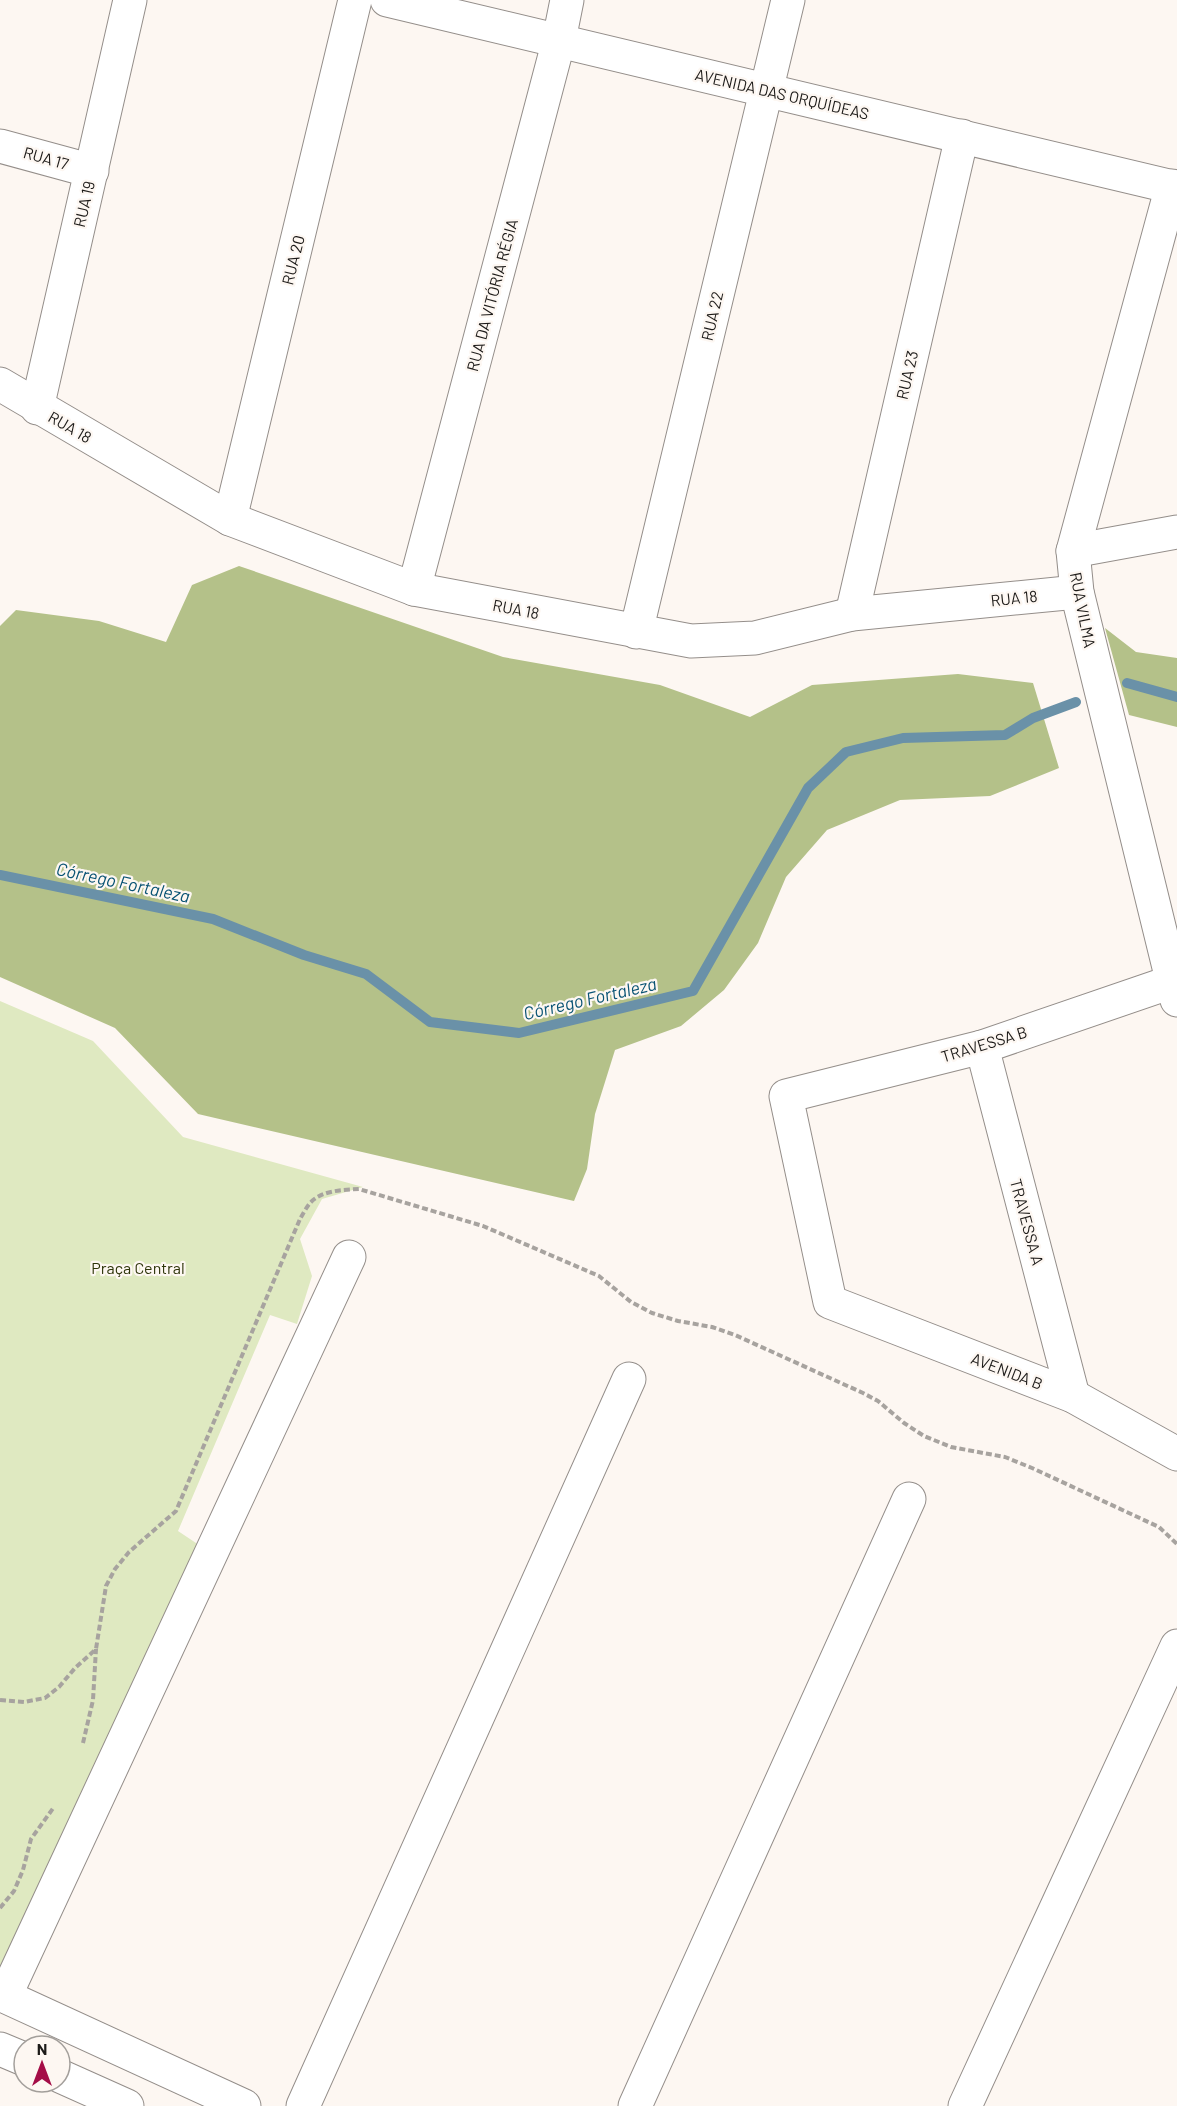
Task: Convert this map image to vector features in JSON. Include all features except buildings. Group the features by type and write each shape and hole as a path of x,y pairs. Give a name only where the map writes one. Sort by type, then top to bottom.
{"street":[{"name":"RUA 19","path":"37,408 130,0"},
{"name":"RUA 20","path":"230,519 356,0"},
{"name":"AVENIDA DAS ORQUÍDEAS","path":"387,0 1175,187"},
{"name":"RUA DA VITÓRIA RÉGIA","path":"414,589 559,40 567,0"},
{"name":"RUA 22","path":"636,632 788,0"},
{"name":"RUA 23","path":"852,614 962,136"},
{"name":"RUA 17","path":"0,146 92,171"},
{"name":"RUA VILMA","path":"1175,187 1073,551 1077,592 1175,987"},
{"name":"RUA 18","path":"0,384 37,408 230,519 414,589 636,632 691,641 755,638 852,614 1077,592"},
{"path":"1073,551 1177,532"},
{"name":"TRAVESSA B","path":"830,1302 786,1096 982,1047 1175,987"},
{"name":"TRAVESSA A","path":"982,1047 1073,1396"},
{"path":"244,2106 2,1995 349,1257"},
{"name":"AVENIDA B","path":"830,1302 1073,1396 1177,1454"},
{"path":"303,2106 628,1379"},
{"path":"635,2106 909,1499"},
{"path":"965,2106 1177,1646"},
{"path":"72,2081 127,2106"}],"path":[{"path":"83,1744 93,1701 96,1649 106,1586 115,1569 129,1552 176,1511 300,1219 311,1202 325,1194 340,1190 359,1189 504,1234 600,1276 631,1302 652,1313 735,1335 878,1401 924,1436 951,1447 1005,1457 1032,1468 1159,1527 1177,1544"},
{"path":"0,1700 24,1702 45,1698 96,1649"},
{"path":"0,1908 14,1891 23,1870 31,1839 58,1801"}],"green space":[{"path":"239,566 503,657 660,685 750,717 812,685 958,674 1033,683 1059,768 990,796 900,800 827,830 786,877 758,943 724,990 681,1026 615,1050 595,1114 587,1169 574,1201 198,1114 115,1028 0,977 0,626 16,610 99,621 166,642 192,585"},
{"path":"1105,628 1136,652 1177,658 1177,727 1129,715"},
{"name":"Praça Central","path":"0,1001 93,1041 183,1137 363,1187 322,1199 300,1239 312,1276 297,1324 270,1315 178,1531 199,1545 0,1970"}],"waterway":[{"name":"Córrego Fortaleza","path":"1127,683 1177,697"},
{"name":"Córrego Fortaleza","path":"0,875 213,919 304,955 366,974 430,1022 519,1033 693,991 808,788 846,752 903,738 1005,735 1033,718 1076,702"}]}
